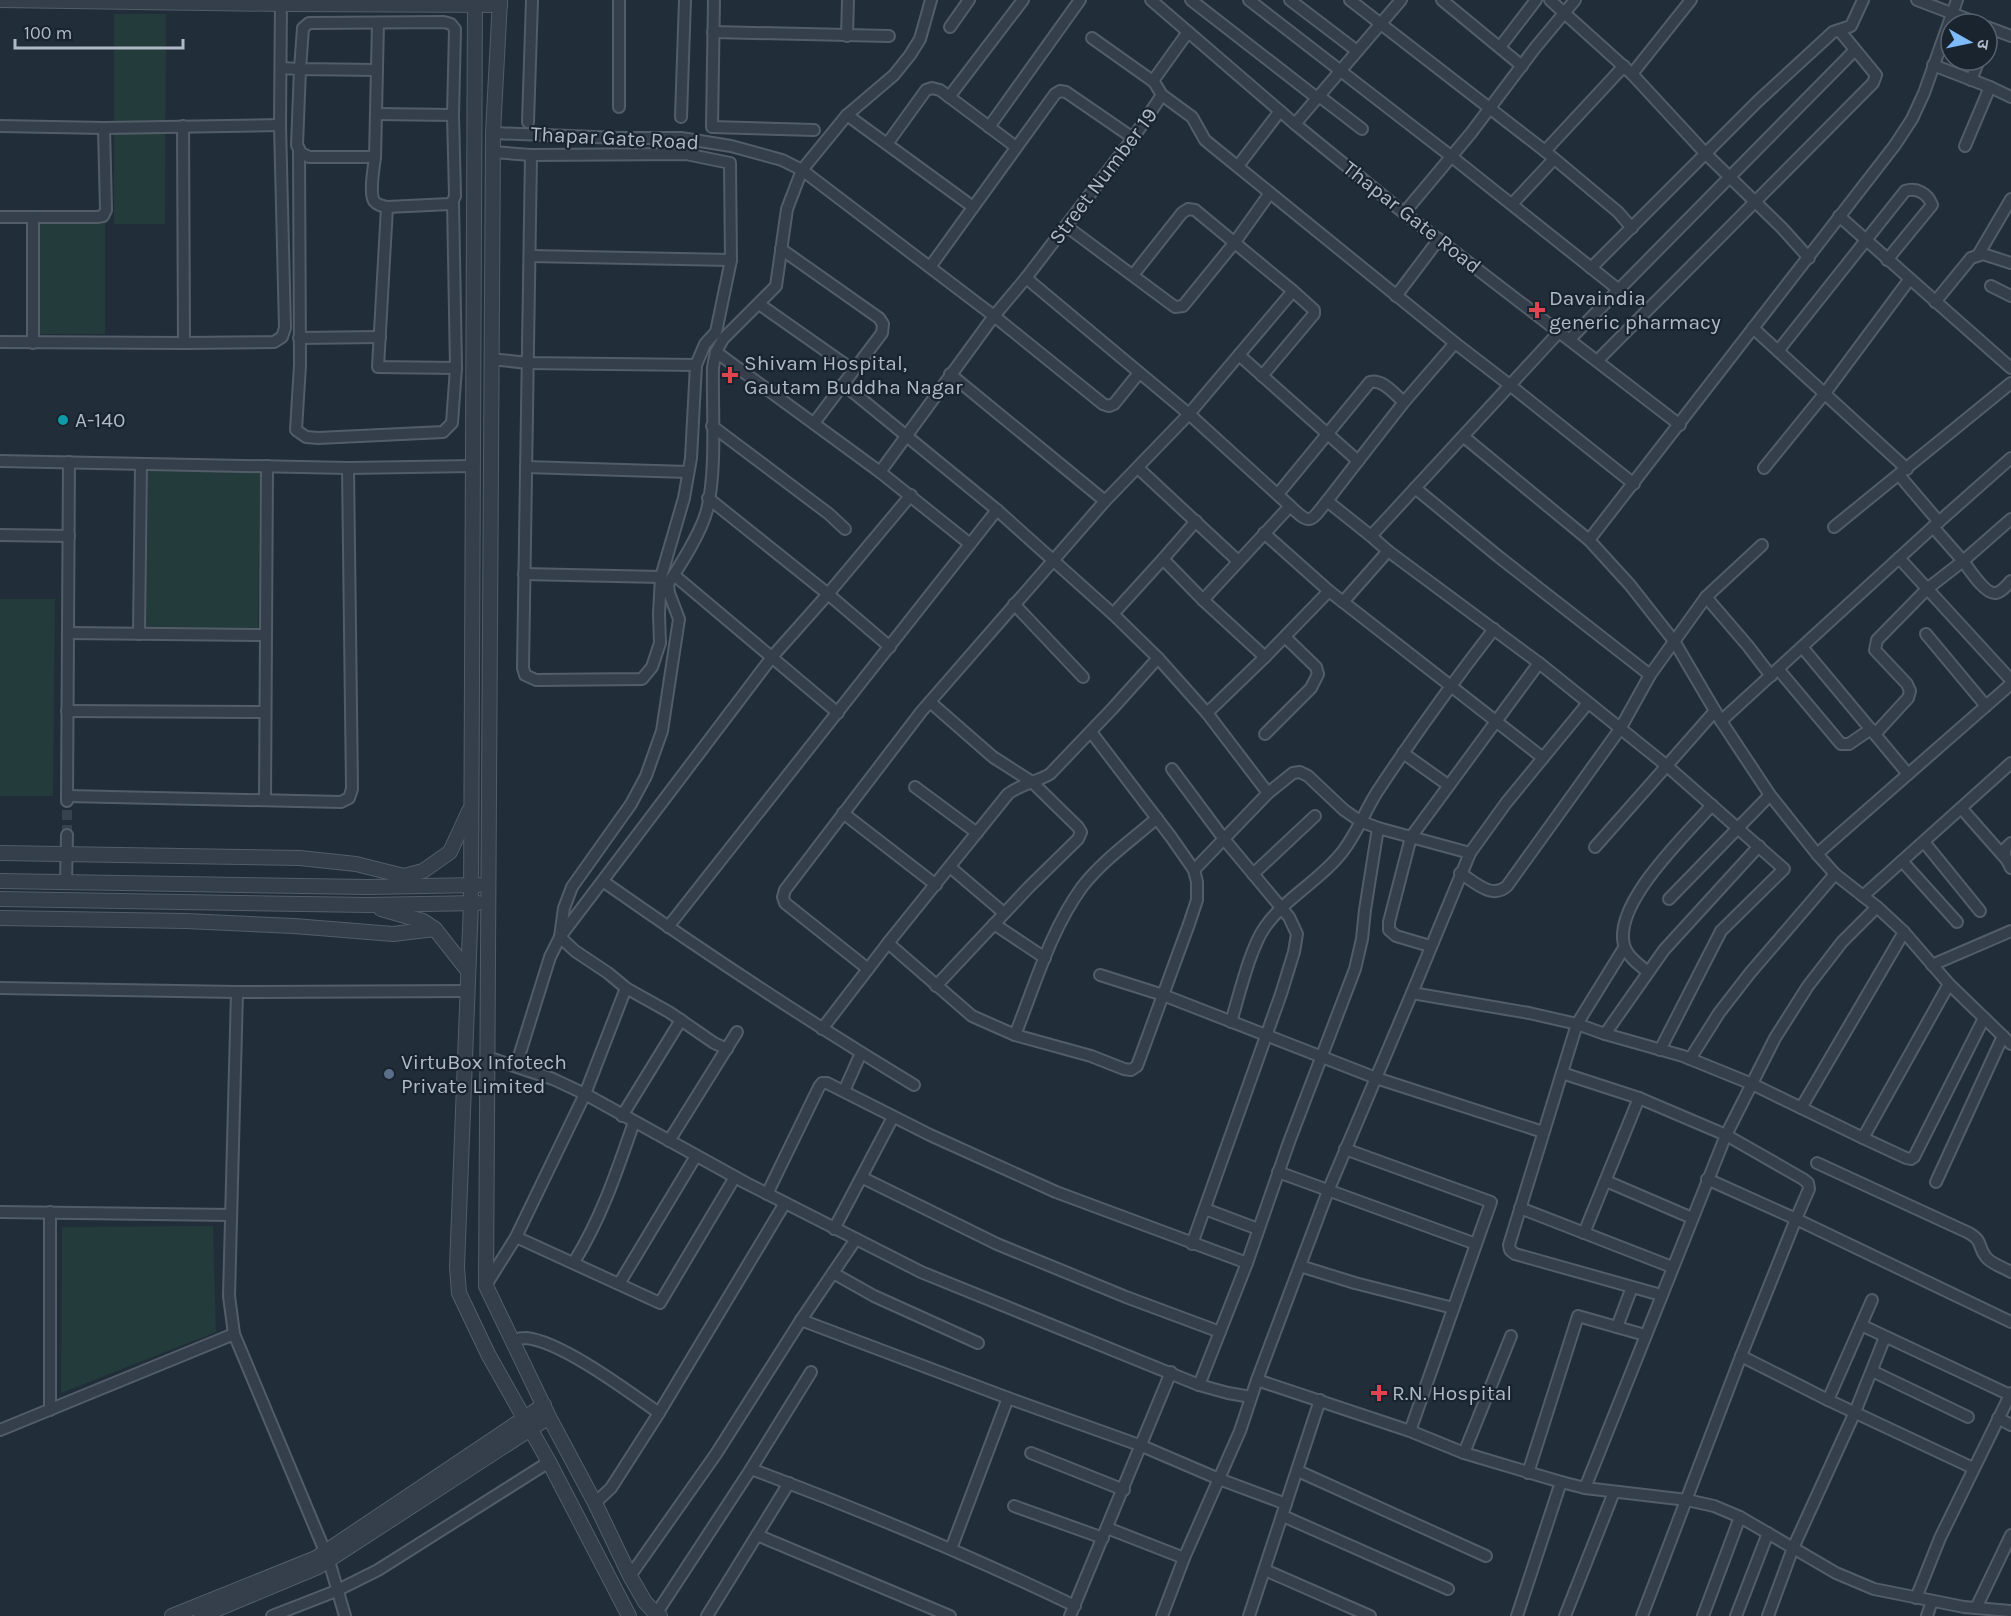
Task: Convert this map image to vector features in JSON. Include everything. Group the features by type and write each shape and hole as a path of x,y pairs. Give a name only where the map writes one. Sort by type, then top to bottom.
{"street":[{"path":"0,0 500,2 493,133 486,1286 546,1411 595,1503 630,1576 645,1602 658,1615 811,1372"},
{"path":"528,122 532,0"},
{"path":"619,0 619,107"},
{"path":"681,117 685,0"},
{"path":"714,0 712,127 814,130"},
{"path":"847,36 848,0"},
{"path":"560,937 564,908 572,887 631,804 646,776 662,731 679,618 668,584 695,539 707,510 712,470 713,367 716,352 723,339 776,286 787,209 802,170 848,115 894,75 910,55 920,39 931,0"},
{"path":"950,27 969,0"},
{"path":"949,97 1023,0"},
{"path":"989,127 1080,0"},
{"name":"Thapar Gate Road","path":"1151,0 1295,124 1404,213 1680,425"},
{"path":"1191,0 1362,129"},
{"path":"1249,0 1619,290"},
{"path":"1290,0 1357,51"},
{"path":"1350,0 1545,151 1632,228"},
{"path":"1442,0 1522,66"},
{"path":"1500,47 1536,0"},
{"path":"1550,0 1624,66 1706,154 1782,228 1809,258"},
{"path":"1404,213 1452,157 1575,0"},
{"path":"1632,74 1691,0"},
{"path":"1591,268 1767,93 1833,32 1851,26 1863,0"},
{"path":"1917,0 1953,12 1957,0"},
{"path":"1295,124 1341,72 1397,1"},
{"path":"0,342 274,342 282,337 285,328 280,125 281,2"},
{"path":"475,2 471,903 457,1267 459,1293 488,1354 549,1462 629,1616"},
{"path":"378,22 372,199 378,205 387,207 450,204 453,201"},
{"path":"299,149 299,338 296,430 306,437 443,432 452,423 456,368 453,201 455,29 451,24 444,22 309,23 303,28 297,145 299,149 301,153 309,157 375,157"},
{"path":"1598,360 1873,83 1876,75 1839,30"},
{"path":"713,32 889,36"},
{"name":"Street Number 19","path":"880,471 993,316 1026,278 1133,138 1162,95 1154,82 1188,33"},
{"path":"1092,38 1154,82"},
{"path":"1589,540 1895,145 1907,128 1924,93 1939,49"},
{"path":"1570,339 1855,50"},
{"path":"1933,65 2011,97"},
{"path":"1545,151 1624,66"},
{"path":"281,68 377,70"},
{"path":"1971,80 1974,72"},
{"path":"1965,146 1990,87"},
{"path":"887,144 926,90 933,88 949,97 1016,147"},
{"path":"930,267 1055,94 1060,91 1066,92 1133,138"},
{"path":"1162,95 1192,117 1205,140 1396,296 1634,483"},
{"path":"1238,166 1280,111"},
{"path":"376,114 453,115"},
{"path":"848,115 973,207"},
{"path":"0,126 104,128 280,125"},
{"path":"183,126 184,343"},
{"path":"0,218 103,216 106,210 104,128"},
{"name":"Thapar Gate Road","path":"493,133 681,138 731,146 782,160 802,170 930,267 1103,404 1109,406 1114,404 1139,373"},
{"path":"493,152 531,155 686,154 730,162 730,260 716,332 705,344 696,364 684,498 661,577 660,644 652,667 642,679 536,680 525,675 523,668 531,155"},
{"path":"1512,204 1554,159"},
{"path":"1778,351 1905,190 1916,189 1926,195 1932,205 1887,260"},
{"path":"1066,226 1179,308 1235,243 1270,193"},
{"path":"1978,255 2011,199"},
{"path":"387,207 378,367 456,368"},
{"path":"1133,275 1182,213 1188,209 1195,210 1314,310 1314,314 1262,376"},
{"path":"1839,216 2011,368"},
{"path":"33,217 33,343"},
{"path":"1396,296 1439,239"},
{"path":"781,249 879,318 883,324 882,333 814,423"},
{"path":"1935,302 1971,258 1978,255 1990,255 2011,262"},
{"path":"530,256 730,260"},
{"path":"1026,278 1189,414 1304,519 1308,520 1312,519 1327,501 1404,402 1455,343"},
{"path":"1764,468 1825,393 1910,280"},
{"path":"1991,286 2011,296"},
{"path":"868,969 785,903 783,897 785,890 930,702 1105,501 1189,414 1293,291"},
{"path":"759,304 853,370"},
{"path":"1754,328 1825,393 1903,472 1936,524 1987,591 1992,594 1998,593 2011,581"},
{"path":"1371,536 1560,331"},
{"path":"299,338 380,337"},
{"path":"716,352 880,471 970,544"},
{"path":"1239,355 1358,461"},
{"path":"491,359 528,363 696,364"},
{"path":"950,374 1105,501"},
{"path":"1278,494 1370,382 1382,383 1404,402"},
{"path":"1834,527 2011,383"},
{"path":"843,384 997,510 1052,562 1113,614 1158,658 1208,713 1268,793"},
{"path":"712,426 820,507 845,529"},
{"path":"473,436 491,437"},
{"path":"1464,437 1589,540 1630,585 1674,641 1721,721 1770,795 1817,854 1835,874 1904,932 1949,984 2007,1040 1936,1182"},
{"path":"1721,721 2011,458"},
{"path":"0,461 348,468 473,466"},
{"path":"69,462 67,798 341,802 349,798 352,789 348,468"},
{"path":"139,634 141,464"},
{"path":"265,800 267,466"},
{"path":"526,467 688,472"},
{"path":"1138,468 1238,561"},
{"path":"1415,488 1498,557 1650,675"},
{"path":"516,1066 550,957 560,937 604,882 772,657 910,495"},
{"path":"708,498 890,647"},
{"path":"1327,501 1388,551 1539,663 1667,765 1784,869 1721,931 1660,1050"},
{"path":"1203,600 1290,506"},
{"path":"668,927 997,510"},
{"path":"1706,597 1748,646 1841,744 1849,744 1873,732 1908,698 1910,691 1907,684 1875,650 1875,644 1928,589 2011,519"},
{"path":"1113,614 1196,521"},
{"path":"1264,534 1329,591 1543,758"},
{"path":"0,535 69,536"},
{"path":"1461,873 1490,892 1501,891 1620,729 1650,675 1706,597 1762,545"},
{"path":"1343,602 1388,551"},
{"path":"1817,854 2011,682 1899,558"},
{"path":"1163,560 1265,657"},
{"path":"524,574 661,577"},
{"path":"674,575 838,713"},
{"path":"1208,713 1329,591"},
{"path":"1014,604 1083,676"},
{"path":"1231,1022 1264,928 1281,908 1343,852 1403,753 1494,629"},
{"path":"68,633 266,635"},
{"path":"1926,634 1986,706"},
{"path":"1265,734 1311,688 1318,674 1316,667 1285,637"},
{"path":"1802,647 1908,774"},
{"path":"822,1029 1008,794 1018,786 1050,774 1158,658"},
{"path":"1430,946 1396,936 1389,930 1389,922 1411,837 1539,663"},
{"path":"930,702 993,757 1032,782 1081,832 1078,839 1004,913 936,986"},
{"path":"1162,1616 1184,1558 1240,1431 1328,1191 1470,853 1506,803 1588,703"},
{"path":"67,711 265,712"},
{"path":"1594,847 1715,711"},
{"path":"888,943 972,1016 1014,1035 1131,1070 1137,1066 1197,900 1197,882 1194,870 1158,818 1091,732"},
{"path":"1403,753 1448,785"},
{"path":"1863,896 2009,768"},
{"path":"1172,769 1224,839 1289,917 1297,934 1294,952 1266,1035 1192,1244"},
{"path":"1194,870 1268,793 1293,773 1300,772 1308,776 1344,810 1360,821 1470,853"},
{"path":"915,787 977,833"},
{"path":"1670,899 1770,795"},
{"path":"1648,972 1624,948 1622,936 1626,917 1637,894 1653,872 1712,805"},
{"path":"368,887 423,871 450,852 471,807"},
{"path":"1962,809 2009,864"},
{"path":"843,813 936,885"},
{"path":"1253,874 1315,816"},
{"path":"1014,1035 1060,924 1083,886 1105,862 1158,818"},
{"path":"1199,1384 1247,1263 1278,1172 1354,969 1362,939 1378,828"},
{"path":"66,882 67,835"},
{"path":"1924,842 1980,911"},
{"path":"2009,864 2005,856 2006,849 2011,843"},
{"path":"1605,1034 1664,950 1759,846"},
{"path":"0,853 300,858 356,864 404,876"},
{"path":"1902,861 1956,922"},
{"path":"950,867 1004,913"},
{"path":"1690,1059 1719,1013 1835,874"},
{"path":"0,881 368,887 488,885"},
{"path":"604,882 822,1029 914,1085"},
{"path":"0,899 368,905 487,903"},
{"path":"368,905 423,921 435,929 468,971"},
{"path":"1585,1488 1726,1135 1775,1038 1808,987 1842,942 1877,907"},
{"path":"0,918 197,921 393,934 435,929"},
{"path":"994,924 1045,958"},
{"path":"1932,965 2011,931"},
{"path":"1801,1108 1904,932"},
{"path":"560,937 575,951 626,988 681,1020 714,1043 727,1048"},
{"path":"1624,948 1577,1024 1509,1245 1510,1250 1522,1256 1661,1295"},
{"path":"1100,975 1163,995 1376,1078 1543,1132"},
{"path":"1863,1138 1949,984"},
{"path":"0,988 237,992 467,991"},
{"path":"486,1286 516,1237 585,1094 626,988"},
{"path":"237,992 230,1296 234,1334 327,1556 345,1616"},
{"path":"1412,993 1577,1024 1690,1059 1752,1084 1911,1159 1984,1018"},
{"path":"622,1116 681,1020"},
{"path":"669,1141 737,1032"},
{"path":"844,1091 861,1053"},
{"path":"487,1057 553,1078 834,1230 921,1272 1199,1384 1228,1394 1251,1397"},
{"path":"1562,1073 1639,1098 1726,1135 1808,1183 1809,1189 1741,1356 1642,1616"},
{"path":"767,1194 819,1087 822,1083 827,1083 893,1117 1056,1192 1247,1263"},
{"path":"1584,1233 1639,1098"},
{"path":"834,1230 893,1117"},
{"path":"574,1262 612,1187 634,1122"},
{"path":"1345,1149 1491,1202 1410,1431"},
{"path":"619,1284 696,1156"},
{"path":"1817,1163 1969,1233 1977,1238 1988,1260 2011,1272"},
{"path":"1278,1172 1476,1244"},
{"path":"516,1237 660,1303 735,1177"},
{"path":"863,1178 997,1244 1126,1298 1220,1332"},
{"path":"1707,1179 2011,1322"},
{"path":"1606,1181 1692,1218"},
{"path":"595,1503 611,1488 659,1413 785,1203"},
{"path":"1520,1208 1672,1267"},
{"path":"1205,1209 1258,1229"},
{"path":"0,1212 231,1215"},
{"path":"50,1212 50,1410"},
{"path":"630,1576 716,1454 801,1320 856,1239"},
{"path":"1299,1266 1453,1308"},
{"path":"834,1273 874,1296 978,1343"},
{"path":"1617,1327 1632,1287"},
{"path":"1828,1401 1872,1300"},
{"path":"1528,1473 1578,1316 1645,1335"},
{"path":"801,1320 1142,1446 1219,1479 1286,1504"},
{"path":"1861,1325 2011,1394 1940,1538 1916,1598"},
{"path":"0,1430 234,1334"},
{"path":"1464,1453 1511,1336"},
{"path":"1768,1616 1793,1548 1855,1412 1885,1337"},
{"path":"512,1340 526,1338 565,1353 659,1413"},
{"path":"1741,1356 1828,1401 1973,1468"},
{"path":"1872,1371 1968,1417"},
{"path":"751,1469 836,1500 951,1550 1072,1611 1171,1372"},
{"path":"1257,1380 1410,1431 1464,1453 1528,1473 1585,1488 1687,1500 1714,1506 1740,1517 1836,1573 1874,1589 1996,1613 2011,1611"},
{"path":"951,1550 1008,1398"},
{"path":"1249,1616 1320,1400"},
{"path":"201,1616 318,1567 327,1556 546,1411"},
{"path":"1998,1418 2011,1425"},
{"path":"1031,1453 1124,1490"},
{"path":"272,1616 336,1591 378,1570 549,1462"},
{"path":"1298,1471 1486,1556"},
{"path":"1517,1616 1561,1482"},
{"path":"707,1616 789,1483"},
{"path":"1565,1616 1614,1492"},
{"path":"1014,1506 1184,1558"},
{"path":"1283,1516 1448,1588"},
{"path":"1703,1616 1740,1517"},
{"path":"1736,1616 1768,1533"},
{"path":"757,1535 950,1616"},
{"path":"1976,1608 2011,1535"},
{"path":"172,1616 316,1558 327,1556"},
{"path":"1265,1570 1370,1616"},
{"path":"1927,1616 1932,1601"}],"green space":[{"path":"114,14 166,14 165,224 114,224"},
{"path":"39,223 105,223 105,334 39,334"},
{"path":"148,471 260,472 258,629 146,628"},
{"path":"0,599 55,599 53,796 0,796"},
{"path":"213,1226 216,1332 61,1393 62,1227"}],"tunnel":[{"path":"67,801 67,835"}],"place":[{"name":"Davaindia generic pharmacy","path":"1537,310"},
{"name":"Shivam Hospital, Gautam Buddha Nagar","path":"730,375"},
{"name":"A-140","path":"63,420"},
{"name":"VirtuBox Infotech Private Limited","path":"389,1074"},
{"name":"R.N. Hospital","path":"1379,1393"}]}
